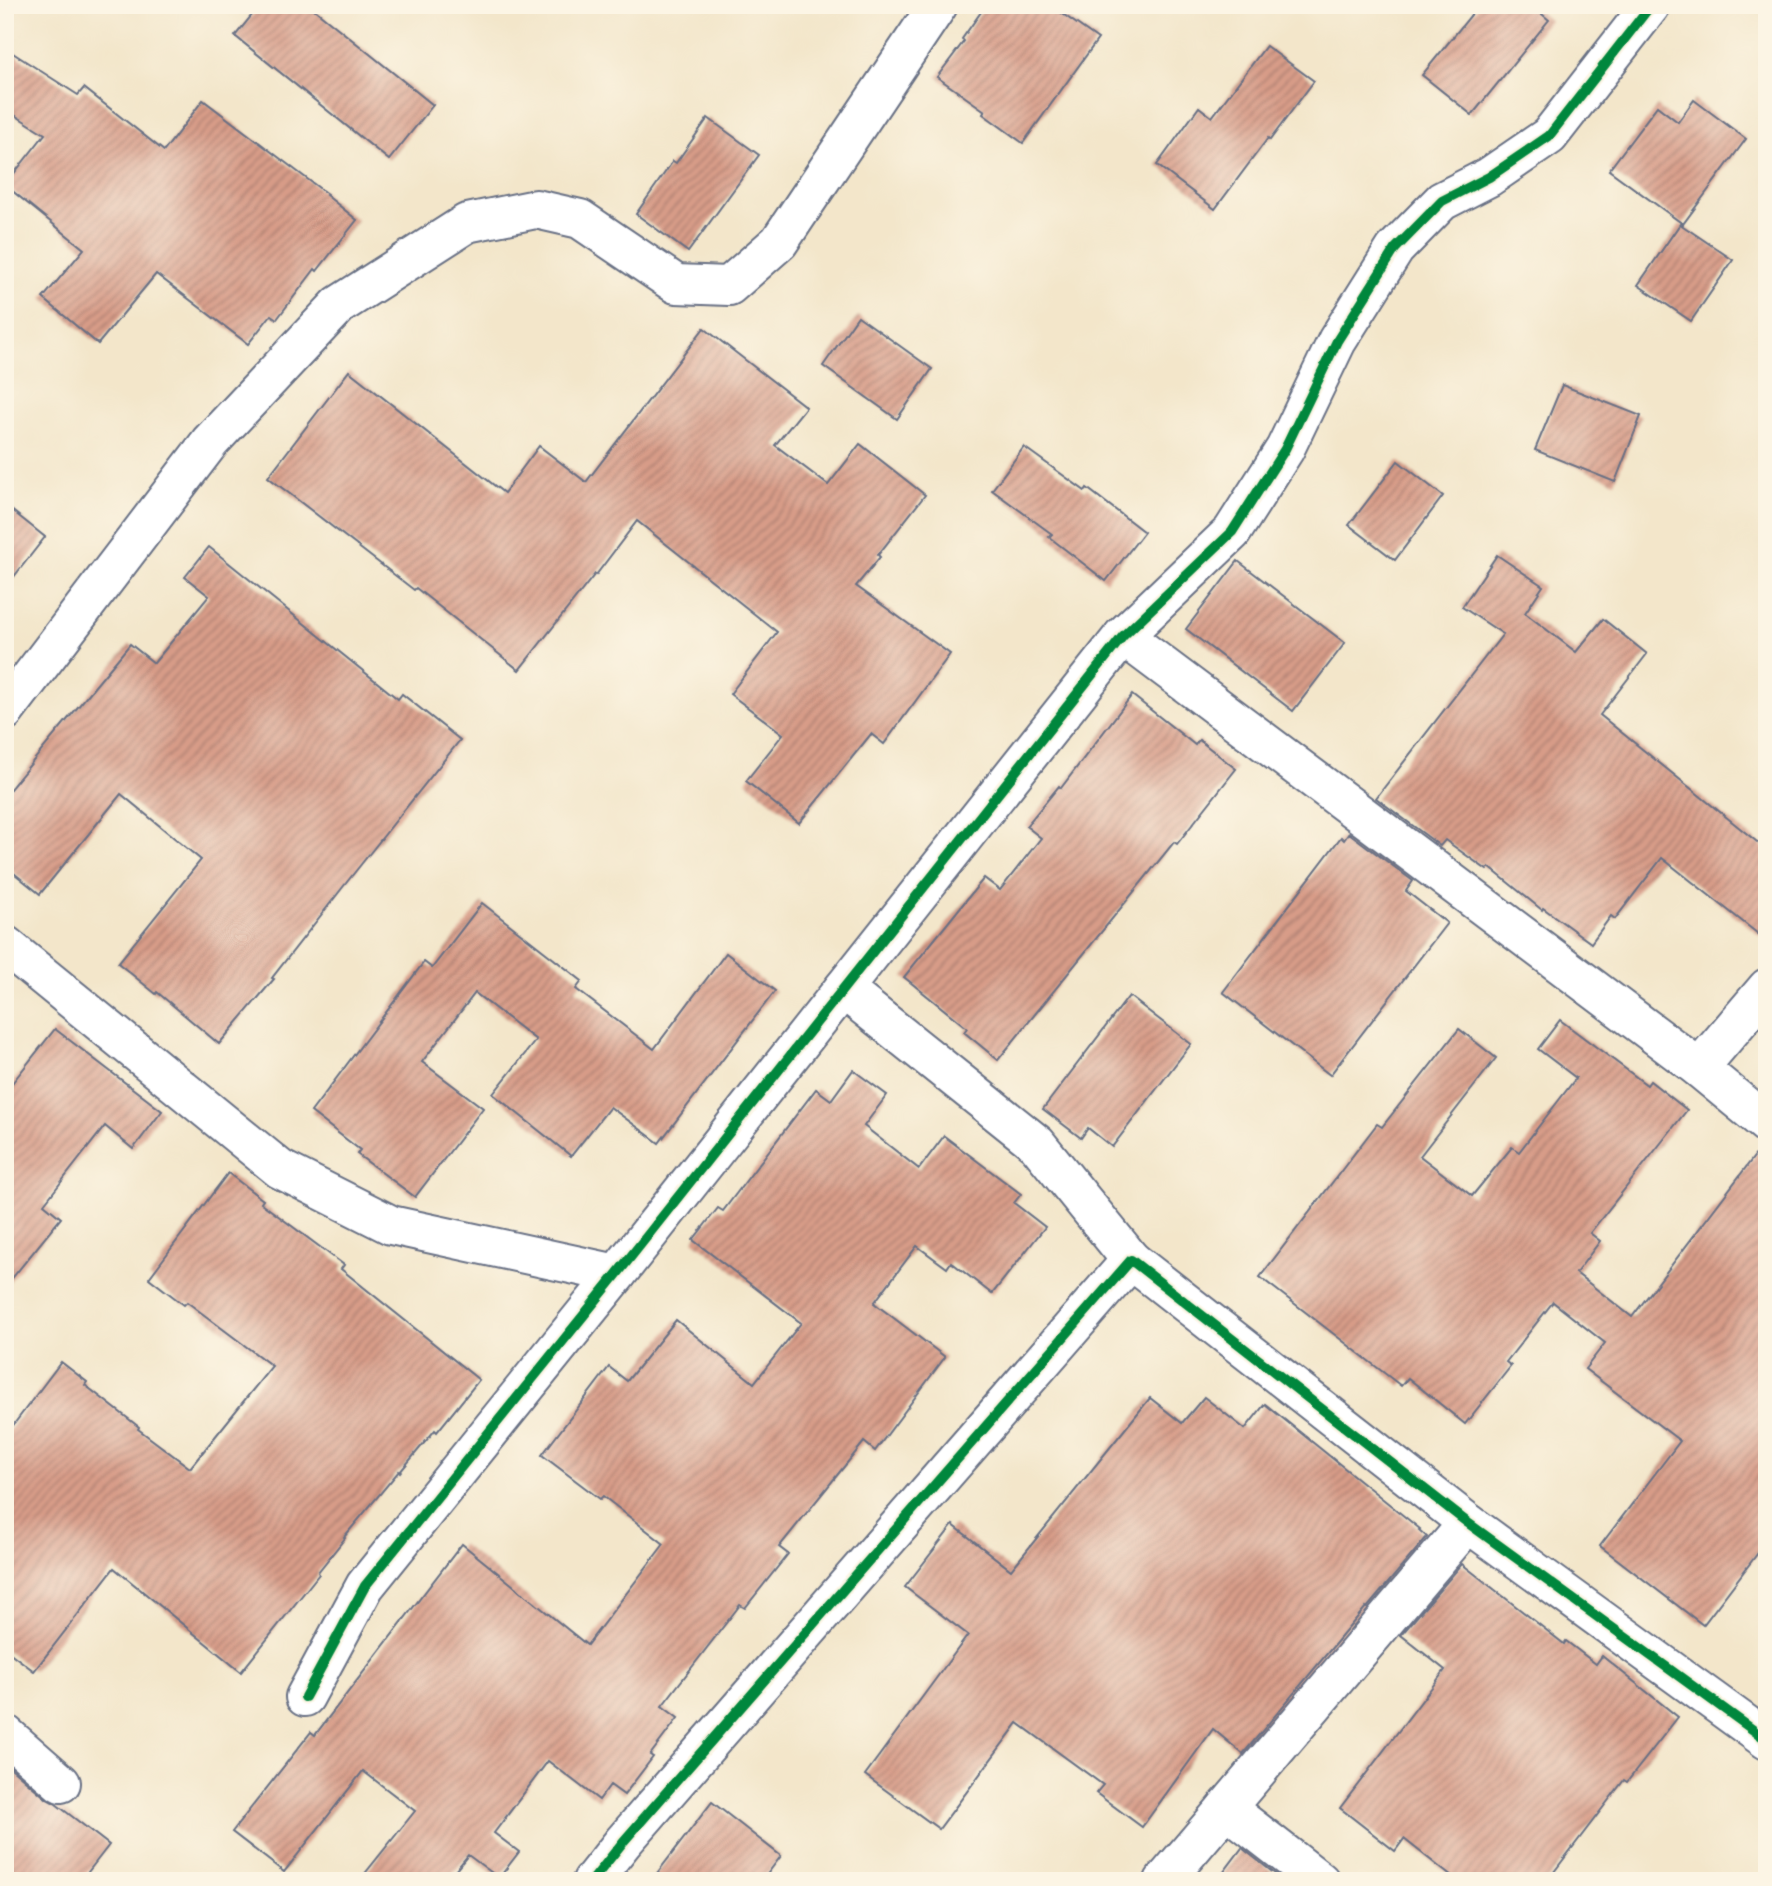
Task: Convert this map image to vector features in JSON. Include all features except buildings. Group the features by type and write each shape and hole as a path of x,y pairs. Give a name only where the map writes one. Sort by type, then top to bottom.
{"street":[{"path":"5,711 210,442 340,304 467,223 536,209 580,219 676,284 729,286 779,242 938,5"},
{"path":"305,1697 365,1586 617,1274 1123,636 1233,531 1285,449 1337,341 1395,249 1442,201 1489,177 1549,136 1651,5"},
{"path":"1123,636 1699,1068 1767,1124"},
{"path":"5,945 280,1169 391,1225 617,1274"},
{"path":"1699,1068 1767,988"},
{"path":"843,989 1037,1144 1131,1260 1468,1523 1767,1740"},
{"path":"592,1881 623,1842 1131,1260"},
{"path":"1164,1881 1468,1523"},
{"path":"5,1734 61,1783"},
{"path":"1226,1808 1320,1881"}],"cycle path":[{"path":"305,1697 365,1586 617,1274 1123,636 1232,532 1285,449 1337,341 1395,249 1442,201 1489,177 1549,136 1651,5"},
{"path":"592,1881 623,1842 1131,1260 1468,1523 1767,1740"}]}
